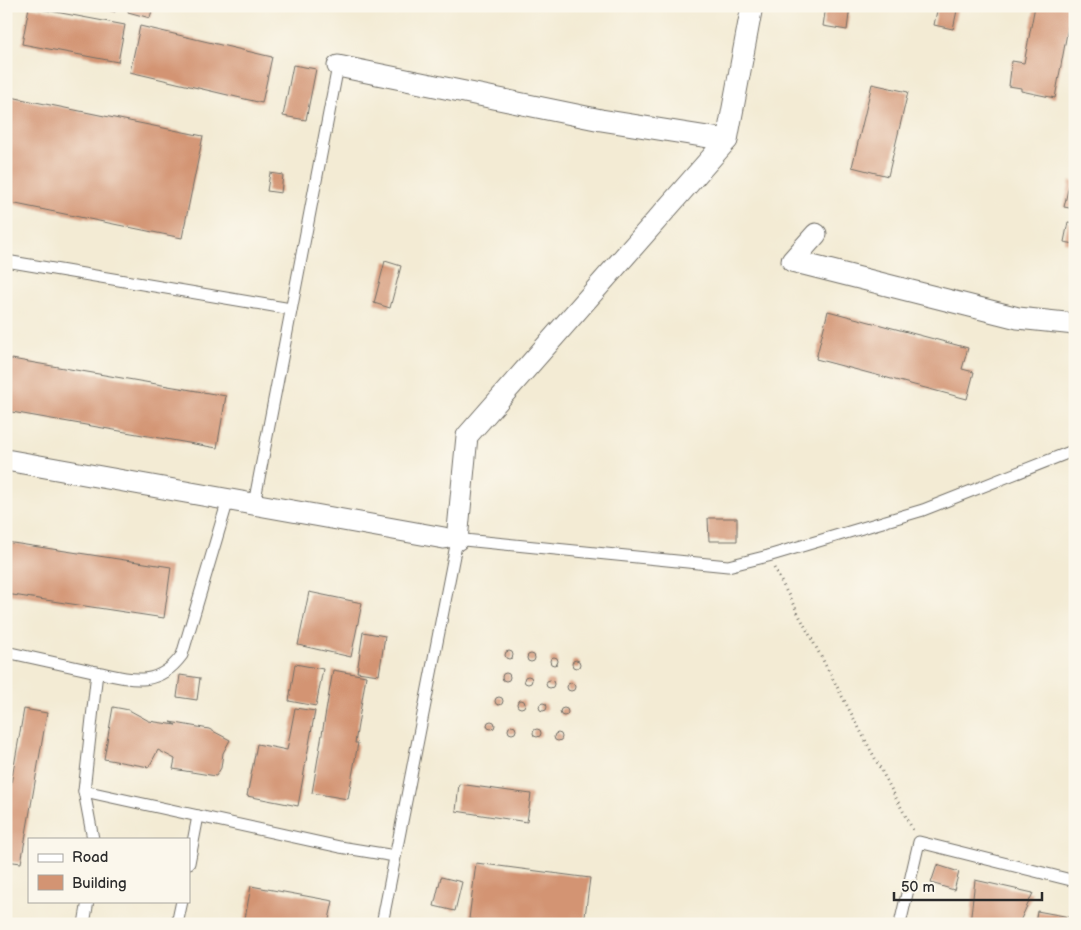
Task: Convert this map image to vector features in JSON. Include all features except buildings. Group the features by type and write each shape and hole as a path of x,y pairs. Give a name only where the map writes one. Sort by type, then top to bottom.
{"street":[{"path":"6,460 451,539 467,436 727,140 752,6"},
{"path":"338,66 601,120 727,140"},
{"path":"816,234 792,261 1018,318 1075,324"}],"lane":[{"path":"254,504 338,66"},
{"path":"6,261 291,310"},
{"path":"382,924 451,539 728,566 923,510 1075,450"},
{"path":"6,652 128,679 143,680 159,676 176,664 182,655 228,500"},
{"path":"93,838 84,791 97,672"},
{"path":"84,791 340,847 395,856"},
{"path":"190,858 198,816"},
{"path":"900,924 920,842 1075,881"},
{"path":"84,924 88,902"},
{"path":"177,924 182,902"}],"path":[{"path":"768,556 920,842"}]}
